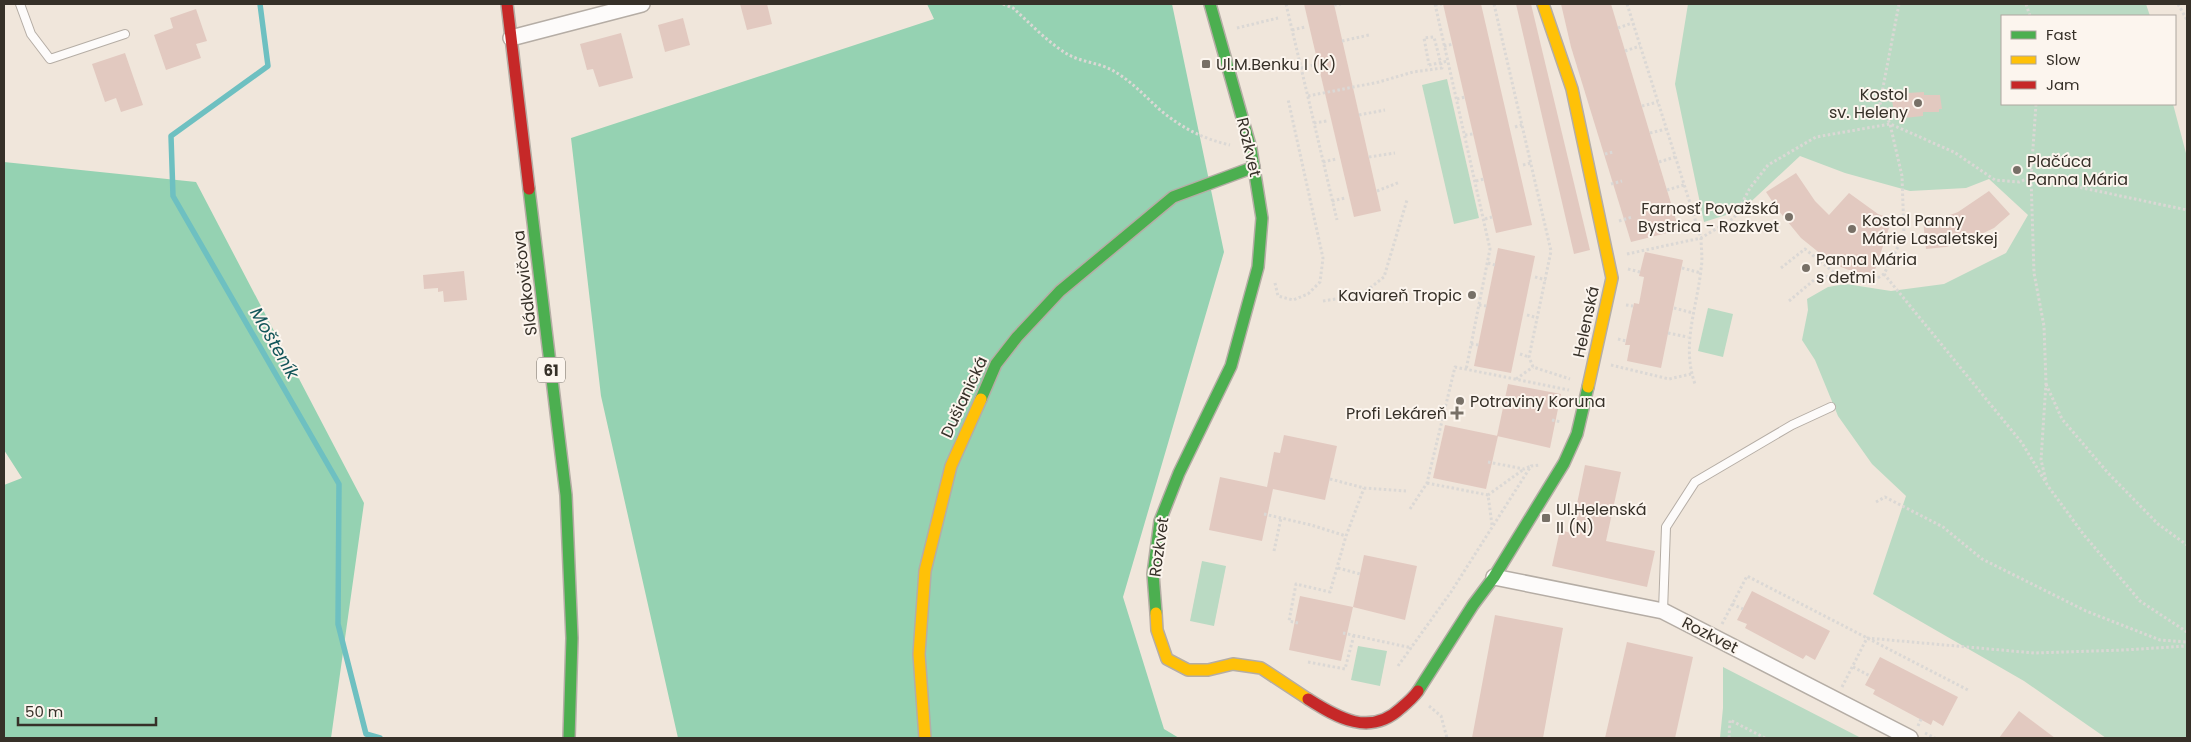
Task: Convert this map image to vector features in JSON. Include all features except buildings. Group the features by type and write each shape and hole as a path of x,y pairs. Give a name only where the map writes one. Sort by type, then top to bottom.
{"street":[{"name":"Sládkovičova","path":"507,4 566,495 572,638 569,738"},
{"path":"511,38 642,4"},
{"name":"Rozkvet","path":"1210,4 1249,140 1262,218 1258,266 1231,366 1179,473 1160,521 1153,574 1157,630 1167,659 1188,670 1208,670 1233,664 1261,668 1333,715 1358,723 1378,723 1396,713 1415,695 1479,596"},
{"name":"Helenská","path":"1479,596 1494,576 1570,452 1577,434 1612,278 1572,89 1543,4"},
{"name":"Dušianická","path":"925,738 919,654 925,571 951,466 996,364 1017,337 1060,291 1173,197 1254,167"},
{"name":"Rozkvet","path":"1494,576 1663,610 1910,738"}],"lane":[{"path":"20,4 30,34 50,59 126,34"},
{"path":"1663,610 1666,527 1695,482 1792,425 1832,407"}],"path":[{"path":"1003,4 1013,8 1067,54 1087,63 1111,69 1143,92 1159,108 1185,128 1214,142 1231,145"},
{"path":"1286,4 1337,220"},
{"path":"1334,5 1341,4"},
{"path":"1442,4 1435,4 1490,249 1466,370"},
{"path":"1494,4 1551,251 1529,358 1533,367 1573,380 1570,399"},
{"path":"1626,4 1701,238 1701,273 1688,337 1691,374 1695,384"},
{"path":"1781,268 1805,249 1836,274 1870,283 1884,274 1904,235 1902,176 1890,124 1880,103 1899,4"},
{"path":"2178,4 2187,20"},
{"path":"1237,28 1278,18"},
{"path":"1618,28 1632,23"},
{"path":"1292,30 1305,27"},
{"path":"1493,32 1499,30"},
{"path":"1342,41 1369,34"},
{"path":"1308,96 1379,82 1413,72 1442,68 1434,37 1424,38 1429,65 1448,61"},
{"path":"1444,46 1453,44"},
{"path":"1625,51 1640,46"},
{"path":"1301,68 1314,65"},
{"path":"1506,88 1513,87"},
{"path":"1457,99 1465,97"},
{"path":"1276,278 1275,285 1278,296 1292,300 1308,294 1320,282 1323,258 1288,99"},
{"path":"1642,106 1658,102"},
{"path":"2036,105 2031,177 2034,273 2044,326 2046,384 2041,460 2048,486"},
{"path":"1359,115 1385,110"},
{"path":"1314,123 1327,121"},
{"path":"1625,254 1701,238 1734,218 1750,188 1768,165 1816,137 1890,124 1954,152 1995,180 2019,182 2031,177 2187,210"},
{"path":"1515,127 1522,125"},
{"path":"1650,134 1666,129"},
{"path":"1465,136 1474,134"},
{"path":"1228,136 1235,174"},
{"path":"1369,157 1395,154"},
{"path":"1659,162 1675,157"},
{"path":"1323,162 1336,160"},
{"path":"1523,165 1531,163"},
{"path":"1476,181 1484,179"},
{"path":"1377,191 1400,182"},
{"path":"1667,190 1684,185"},
{"path":"1332,201 1345,198"},
{"path":"1323,301 1361,295 1384,277 1407,200"},
{"path":"1532,204 1539,203"},
{"path":"1484,219 1492,217"},
{"path":"1616,222 1632,217"},
{"path":"1488,263 1495,265"},
{"path":"1682,268 1701,273"},
{"path":"1628,269 1640,272"},
{"path":"1789,301 1814,280 1836,274"},
{"path":"1884,274 2022,443 2048,486 2084,535 2140,601 2187,632"},
{"path":"1535,277 1546,280"},
{"path":"1479,305 1486,306"},
{"path":"1674,308 1693,313"},
{"path":"1528,315 1538,318"},
{"path":"1668,333 1688,337"},
{"path":"1471,344 1479,345"},
{"path":"1520,354 1529,358"},
{"path":"1605,364 1669,379 1691,374"},
{"path":"1410,509 1427,483 1455,367 1571,391"},
{"path":"1515,380 1533,367"},
{"path":"2046,384 2062,419 2108,473 2158,524 2187,545"},
{"path":"1564,423 1566,415"},
{"path":"1488,462 1524,469"},
{"path":"1427,483 1488,495 1524,469 1549,463"},
{"path":"1398,666 1412,648 1531,466"},
{"path":"1330,479 1364,488 1406,491"},
{"path":"1298,623 1289,621 1296,584 1330,592 1346,536 1364,488"},
{"path":"1488,495 1492,526"},
{"path":"1876,502 1886,497 1943,527 1982,559 2086,611 2160,640 2187,644"},
{"path":"1264,514 1346,536"},
{"path":"1274,551 1281,518"},
{"path":"1338,568 1360,574"},
{"path":"1721,627 1747,576 1968,690"},
{"path":"1732,604 1743,609"},
{"path":"1344,633 1412,648"},
{"path":"1308,662 1345,670 1354,635"},
{"path":"1867,638 2034,653 2124,650 2187,644"},
{"path":"1841,690 1867,638"},
{"path":"1853,667 1870,676"},
{"path":"1415,695 1441,716 1446,738"},
{"path":"1728,738 1730,720 1765,738"}],"green space":[{"path":"927,4 1172,4 1224,252 1123,597 1164,729 1179,738 678,738 601,396 571,138 934,19"},
{"path":"1688,4 2146,4 2150,15 2001,15 2001,105 2173,105 2187,157 2187,738 2106,738 2024,681 1873,594 1906,496 1872,464 1838,416 1815,360 1802,340 1808,310 1807,299 1828,287 1846,284 1891,291 1944,284 2006,253 2028,215 1989,179 1966,188 1910,191 1845,173 1800,156 1742,210 1704,222 1675,84"},
{"path":"1447,79 1479,218 1454,224 1422,85"},
{"path":"4,162 196,182 364,503 331,738 4,738 4,485 22,478 4,450"},
{"path":"1708,308 1733,314 1723,357 1698,351"},
{"path":"1202,561 1226,566 1214,626 1190,621"},
{"path":"1358,646 1387,651 1380,686 1351,680"},
{"path":"1723,667 1861,738 1720,738 1723,708"}],"waterway":[{"name":"Mošteník","path":"260,4 268,66 171,136 173,196 339,484 338,624 366,734 380,738"}],"traffic: fast":[{"path":"1156,613 1153,574 1160,521 1179,473 1231,366 1258,267 1262,218 1251,149 1210,4"},
{"path":"981,399 996,364 1017,337 1060,291 1173,197 1254,167"},
{"path":"529,189 566,495 572,638 569,738"},
{"path":"1418,691 1473,605 1494,577 1564,463 1577,434 1588,387"}],"traffic: slow":[{"path":"1543,4 1572,89 1612,278 1588,387"},
{"path":"925,738 919,654 925,571 951,466 981,399"},
{"path":"1156,613 1157,630 1167,659 1188,670 1208,670 1233,664 1261,668 1308,699"}],"traffic: jam":[{"path":"507,4 529,189"},
{"path":"1308,699 1342,718 1366,723 1378,722 1389,717 1408,702 1418,691"}],"place":[{"name":"Ul.M.Benku I (K)","path":"1206,64"},
{"name":"Kostol sv. Heleny","path":"1918,103"},
{"name":"Plačúca Panna Mária","path":"2017,170"},
{"name":"Farnosť Považská Bystrica - Rozkvet","path":"1789,217"},
{"name":"Kostol Panny Márie Lasaletskej","path":"1852,229"},
{"name":"Panna Mária s deťmi","path":"1806,268"},
{"name":"Kaviareň Tropic","path":"1472,295"},
{"name":"Potraviny Koruna","path":"1460,401"},
{"name":"Profi Lekáreň","path":"1457,413"},
{"name":"Ul.Helenská II (N)","path":"1546,518"}]}
